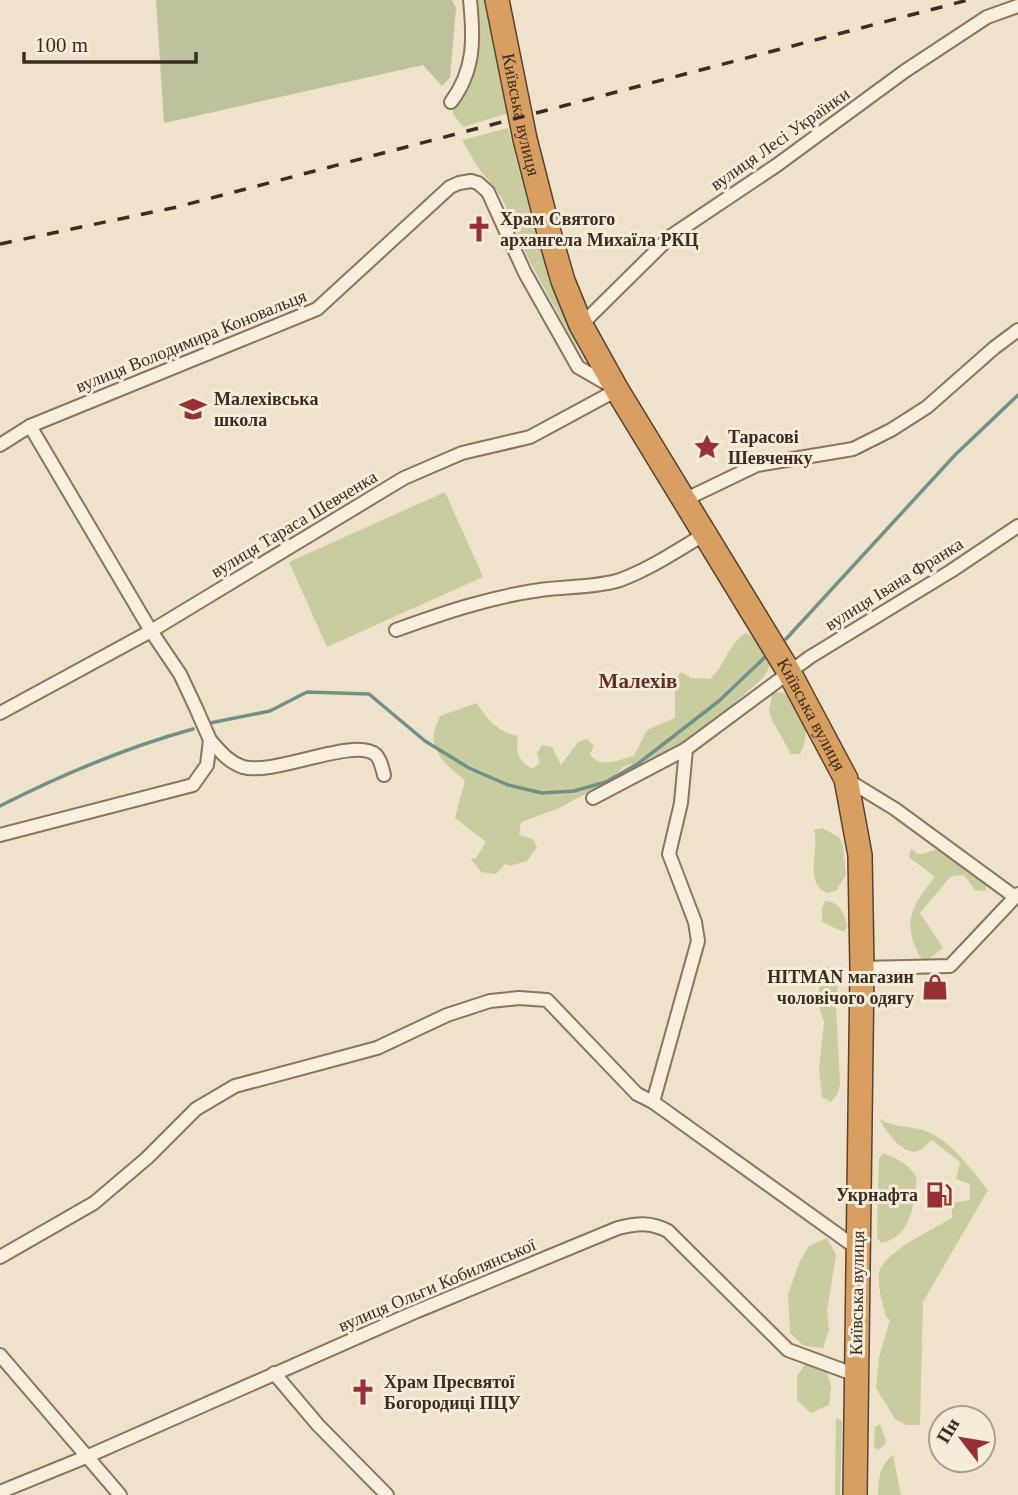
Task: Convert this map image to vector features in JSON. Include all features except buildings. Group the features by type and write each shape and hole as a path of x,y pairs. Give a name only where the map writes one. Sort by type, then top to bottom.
{"highway":[{"name":"Київська вулиця","path":"497,0 525,139 545,217 562,281 581,324 617,390 789,672 846,779 860,855 862,968 855,1495"}],"street":[{"path":"451,102 460,90 471,62 470,0"},
{"name":"вулиця Лесі Українки","path":"581,324 671,236 777,165 905,71 987,17 1018,6"},
{"name":"вулиця Володимира Коновальця","path":"0,445 30,426 317,309 450,187 466,181 478,183 492,198 525,273 578,367 617,390"},
{"path":"684,500 757,465 853,449 891,430 927,407 1018,330"},
{"name":"вулиця Тараса Шевченка","path":"0,713 151,631 404,478 462,453 530,437 617,390"},
{"path":"30,426 151,631 180,674 209,740 228,760 252,769 268,768 340,751 366,750 374,753 380,760 384,775"},
{"name":"вулиця Івана Франка","path":"593,798 686,749 789,672 1018,526"},
{"path":"396,631 465,606 541,589 587,587 620,579 665,558 705,534"},
{"path":"0,835 192,785 207,765 209,740"},
{"path":"653,1102 698,941 695,922 668,854 681,803 686,749"},
{"path":"846,779 895,809 1016,896 950,966 862,968"},
{"path":"0,1256 94,1203 147,1158 196,1109 235,1086 377,1048 437,1020 490,1001 519,998 547,1000 637,1094 653,1102 858,1249"},
{"name":"вулиця Ольги Кобилянської","path":"0,1492 618,1228 640,1223 654,1224 668,1231 789,1350 856,1375"},
{"path":"0,1355 120,1495"},
{"path":"274,1373 318,1425 387,1495"}],"green space":[{"path":"156,0 452,0 456,8 450,78 442,86 423,65 164,123"},
{"path":"473,0 487,0 512,112 463,127 453,114 455,105 469,87 476,62"},
{"path":"508,128 536,235 578,350 529,260 502,198 477,166 462,140"},
{"path":"445,492 483,577 327,647 289,562"},
{"path":"746,633 764,647 770,657 768,670 763,678 711,723 662,757 624,766 608,782 557,809 521,822 519,835 533,839 537,847 527,861 509,866 505,864 496,874 481,872 471,859 476,858 486,842 455,818 465,780 448,766 436,747 434,733 440,716 477,703 494,724 518,736 519,755 532,769 540,763 537,753 542,745 552,747 561,765 578,742 587,739 594,746 590,755 595,759 605,763 616,761 634,756 647,730 675,718 675,678 682,672 691,678 710,679 735,643"},
{"path":"773,691 793,697 803,712 806,733 800,754 791,754 772,720 769,710"},
{"path":"822,828 839,837 843,846 846,875 836,891 827,893 820,888 814,874 814,830"},
{"path":"911,848 917,854 945,849 987,882 985,891 975,890 964,875 951,876 920,913 943,948 924,963 912,938 911,918 919,899 935,877 909,857"},
{"path":"825,901 841,909 847,926 844,932 822,922"},
{"path":"828,966 839,969 836,1007 840,1083 838,1093 831,1102 822,1097 819,1069 824,1022 818,994"},
{"path":"880,1119 922,1130 937,1137 961,1158 988,1190 923,1302 920,1425 906,1425 895,1419 876,1388 879,1358 890,1320 886,1317 882,1301 879,1273 882,1265 899,1249 952,1218 952,1203 970,1200 970,1184 956,1179 960,1162 932,1140 918,1151 906,1150 890,1135"},
{"path":"883,1153 909,1168 917,1181 907,1224 897,1236 881,1243 877,1238 879,1159"},
{"path":"827,1238 836,1255 827,1311 829,1330 823,1348 804,1346 790,1333 788,1295 799,1263 809,1246"},
{"path":"808,1360 826,1368 831,1387 829,1405 811,1413 797,1400 797,1376"},
{"path":"836,1418 842,1421 840,1495 835,1495"},
{"path":"880,1424 886,1440 884,1446 877,1450 874,1447 875,1427"},
{"path":"893,1455 901,1495 878,1495 881,1473 885,1463"}],"waterway":[{"path":"786,639 955,455 1018,395"},
{"path":"210,723 270,711 307,692 369,694 425,741 469,768 508,785 542,793 574,791 606,782 639,763 719,701 765,657"},
{"path":"0,806 95,763 193,729"}],"railway":[{"path":"0,244 177,207 968,0"}],"place":[{"name":"Храм Святого архангела Михаїла РКЦ","path":"479,229"},
{"name":"Малехівська школа","path":"193,409"},
{"name":"Тарасові Шевченку","path":"707,447"},
{"name":"HITMAN магазин чоловічого одягу","path":"935,987"},
{"name":"Укрнафта","path":"939,1195"},
{"name":"Храм Пресвятої Богородиці ПЦУ","path":"363,1392"}],"district":[{"name":"Малехів","path":"638,681"}]}
